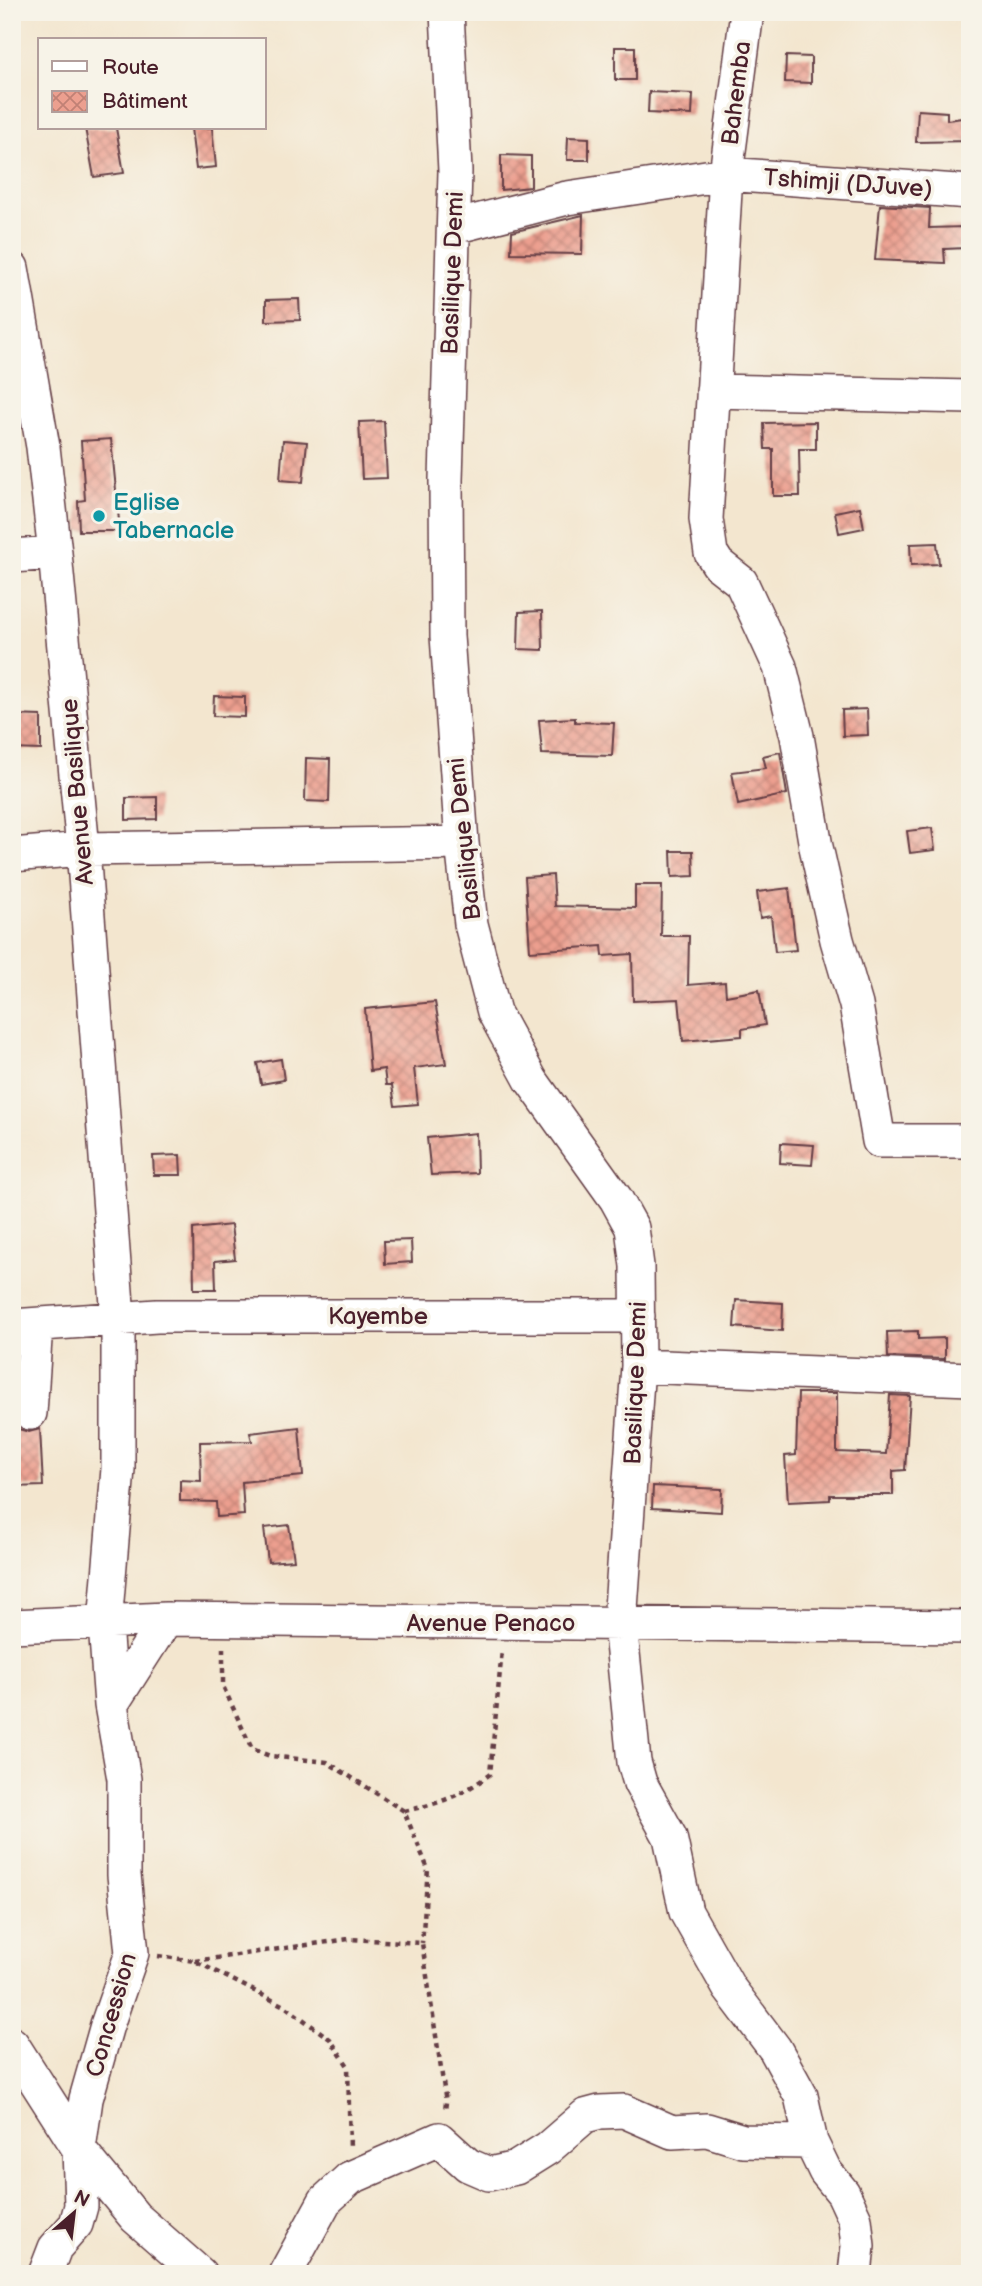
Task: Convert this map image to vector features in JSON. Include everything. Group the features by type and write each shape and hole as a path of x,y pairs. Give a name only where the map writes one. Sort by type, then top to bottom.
{"street":[{"name":"Basilique Demi","path":"447,12 454,228 446,480 447,636 462,843 471,924 494,1012 538,1091 616,1199 632,1228 637,1266 638,1366 620,1623 634,1762 640,1783 670,1837 686,1912 729,1988 775,2049 801,2096 811,2142 825,2171 843,2193 855,2218 855,2274"},
{"name":"Bahemba","path":"747,12 726,174 707,462 706,519 709,543 718,564 741,582 780,667 797,736 816,847 837,940 856,1005 876,1136 883,1143 921,1139 970,1141"},
{"name":"Tshimji (DJuve)","path":"454,228 567,198 726,174 970,192"},
{"name":"Avenue Basilique","path":"12,268 43,447 55,553 83,849 118,1318 118,1469 115,1537 105,1624"},
{"path":"713,391 970,397"},
{"path":"12,556 55,553"},
{"path":"12,855 83,849 462,843"},
{"name":"Kayembe","path":"24,1326 118,1318 638,1316"},
{"path":"24,1326 30,1413"},
{"path":"638,1366 970,1379"},
{"path":"111,1705 166,1619"},
{"name":"Avenue Penaco","path":"12,1626 105,1624 166,1619 504,1625 620,1623 970,1627"},
{"name":"Concession","path":"45,2274 55,2248 76,2224 81,2206 79,2149 93,2074 132,1953 124,1875 124,1779 111,1705 105,1624"},
{"path":"12,2044 79,2149 135,2217 200,2274"},
{"path":"285,2274 325,2201 350,2178 439,2139 468,2165 489,2174 516,2168 548,2148 585,2116 600,2112 624,2111 672,2132 707,2130 743,2141 811,2142"}],"path":[{"path":"222,1620 223,1686 252,1749 270,1756 327,1762 404,1811 428,1869 422,1943 446,2102 439,2139"},
{"path":"404,1811 446,1802 467,1792 490,1774 504,1625"},
{"path":"132,1953 195,1961 349,1939 422,1943"},
{"path":"195,1961 286,2007 330,2039 341,2051 348,2066 350,2178"}],"building":[{"path":"615,47 635,47 635,80 615,80"},
{"path":"786,56 811,57 811,83 785,82"},
{"path":"649,92 693,94 692,115 648,113"},
{"path":"918,110 947,112 947,120 970,117 970,141 916,142"},
{"path":"85,130 116,130 124,173 94,177"},
{"path":"191,130 212,130 216,167 196,169"},
{"path":"568,137 589,138 589,160 567,160"},
{"path":"501,155 531,156 531,187 501,190"},
{"path":"880,205 930,208 929,228 965,227 966,248 944,249 945,263 875,260"},
{"path":"583,215 582,254 511,253 512,232"},
{"path":"299,299 300,320 266,321 266,300"},
{"path":"384,421 387,478 362,479 359,422"},
{"path":"816,422 816,449 799,449 800,496 773,496 773,449 765,449 764,423"},
{"path":"111,439 120,531 79,531 78,501 85,500 81,441"},
{"path":"283,440 307,442 303,482 280,480"},
{"path":"860,507 864,528 839,533 835,512"},
{"path":"937,543 939,564 911,565 910,544"},
{"path":"542,611 543,650 518,649 519,612"},
{"path":"214,696 245,697 245,717 213,716"},
{"path":"867,709 868,735 843,736 842,710"},
{"path":"12,715 41,716 41,750 12,749"},
{"path":"575,718 575,722 614,723 612,756 542,754 539,720"},
{"path":"780,752 787,794 738,805 732,772 766,768 763,756"},
{"path":"306,758 330,759 329,802 305,801"},
{"path":"157,797 157,819 126,820 126,798"},
{"path":"932,828 935,850 910,853 907,831"},
{"path":"671,851 693,851 694,876 672,877"},
{"path":"553,875 555,906 635,908 635,885 662,885 661,936 689,936 688,985 725,982 726,996 759,990 765,1025 742,1029 742,1036 683,1041 679,999 633,1001 632,954 603,956 602,946 530,951 525,877"},
{"path":"789,888 796,950 775,952 771,916 760,918 757,892"},
{"path":"435,1002 446,1064 414,1068 418,1104 395,1106 392,1085 386,1085 384,1069 370,1071 365,1009"},
{"path":"281,1059 284,1080 261,1084 257,1063"},
{"path":"476,1133 477,1173 431,1175 427,1138"},
{"path":"781,1143 814,1145 812,1165 780,1163"},
{"path":"180,1155 181,1175 154,1175 153,1156"},
{"path":"231,1225 235,1259 215,1261 216,1289 194,1289 193,1229"},
{"path":"411,1240 412,1262 385,1264 384,1241"},
{"path":"736,1300 783,1303 782,1331 734,1327"},
{"path":"918,1331 918,1339 945,1338 945,1359 888,1357 887,1332"},
{"path":"798,1393 837,1393 837,1452 886,1454 890,1395 910,1396 905,1470 893,1471 893,1495 830,1495 830,1500 788,1502 785,1456 796,1455"},
{"path":"299,1427 303,1476 242,1482 244,1515 217,1517 216,1502 180,1501 180,1480 201,1481 200,1442 252,1441 250,1433"},
{"path":"15,1428 29,1432 40,1429 43,1486 12,1487 12,1466 16,1466"},
{"path":"653,1486 722,1489 721,1512 652,1508"},
{"path":"289,1525 294,1560 268,1562 264,1528"}],"place":[{"name":"Eglise Tabernacle","path":"99,516"}]}
